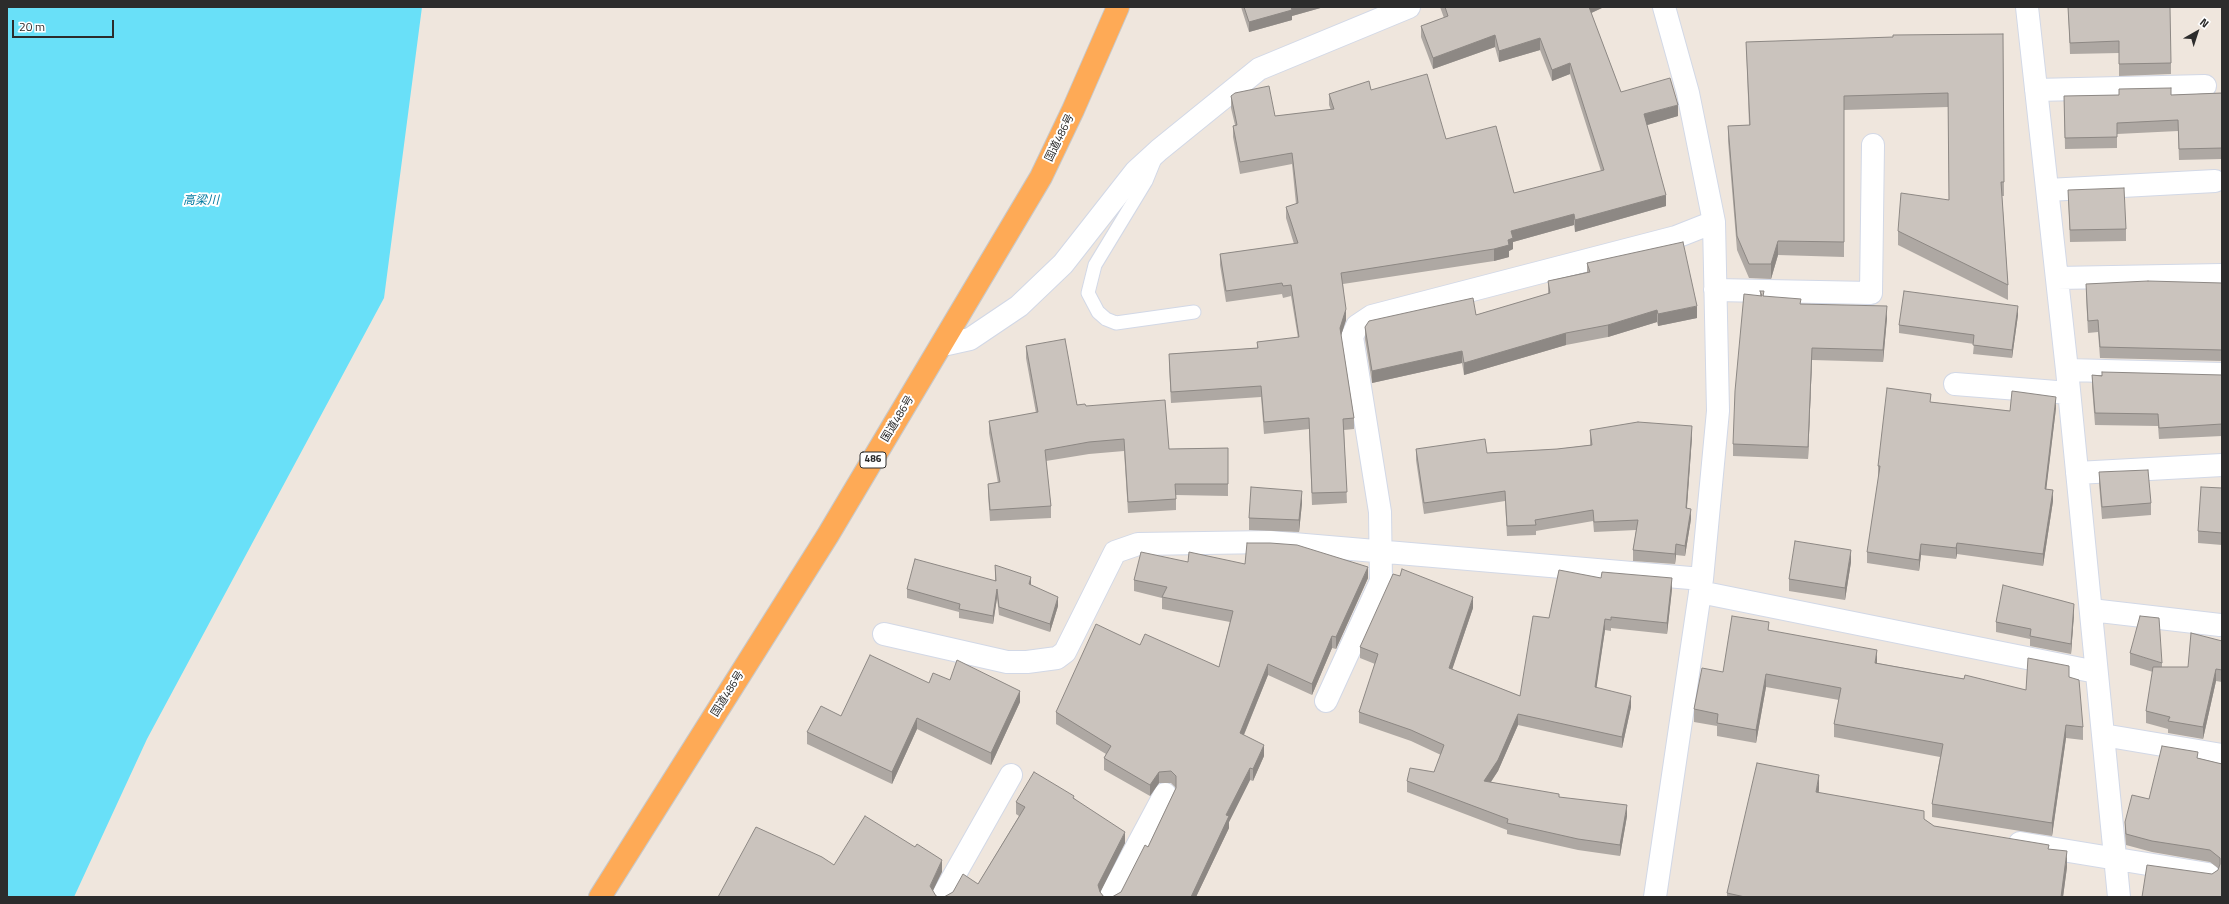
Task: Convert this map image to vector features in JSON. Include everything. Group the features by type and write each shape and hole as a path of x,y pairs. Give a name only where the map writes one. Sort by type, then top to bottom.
{"highway":[{"name":"国道486号","path":"600,897 828,535 943,345 1041,177 1074,110 1118,7"}],"street":[{"path":"943,345 970,339 1018,306 1064,264 1136,171 1159,150 1259,69 1409,7"},
{"path":"1655,897 1701,585 1718,411 1714,222 1688,93 1664,7"},
{"path":"2027,7 2067,370 2119,897"},
{"path":"2036,90 2205,86"},
{"path":"1715,290 1871,293 1873,145"},
{"path":"2048,190 2214,181"},
{"path":"1326,701 1381,581 1379,550 1380,512 1352,337 1357,326 1372,316 1676,236 1714,222"},
{"path":"2057,278 2222,275"},
{"path":"2067,370 2222,374"},
{"path":"1955,384 2069,393"},
{"path":"2077,473 2222,465"},
{"path":"884,634 1007,662 1027,662 1057,658 1065,652 1115,552 1125,547 1138,544 1270,542 1379,550 1701,585 2096,672"},
{"path":"2091,610 2220,624"},
{"path":"2103,735 2222,755"},
{"path":"942,897 1010,774"},
{"path":"1110,897 1165,794"},
{"path":"1998,839 2208,874"}],"lane":[{"path":"1159,150 1146,181 1096,265 1088,293 1098,312 1106,319 1116,323 1194,312"}],"water":[{"name":"高梁川","path":"7,7 422,7 384,298 147,739 74,897 7,897"}],"building":[{"path":"1244,7 1291,7 1292,10 1249,22"},
{"path":"1445,7 1589,7 1621,92 1670,78 1678,105 1644,114 1666,195 1575,220 1574,214 1511,231 1513,238 1508,240 1509,245 1494,249 1341,273 1346,309 1340,328 1354,418 1343,419 1347,492 1312,493 1309,418 1264,422 1261,386 1171,392 1169,354 1258,348 1257,342 1299,337 1291,285 1283,286 1282,283 1226,291 1220,254 1298,243 1286,207 1298,203 1292,153 1240,162 1233,126 1237,125 1231,96 1235,93 1269,86 1275,116 1334,109 1329,94 1369,81 1371,90 1427,74 1446,139 1496,126 1514,193 1604,170 1570,63 1552,70 1540,38 1499,51 1495,35 1433,58 1421,26 1448,16"},
{"path":"2068,7 2170,7 2171,63 2119,64 2119,41 2070,43"},
{"path":"2003,34 2004,182 2001,182 2008,285 1898,231 1901,193 1949,200 1948,93 1844,96 1844,242 1778,241 1771,264 1749,264 1737,236 1728,126 1750,125 1746,42 1893,37 1893,35"},
{"path":"2171,88 2171,95 2222,93 2222,148 2179,149 2178,120 2117,123 2117,137 2065,138 2064,96 2119,95 2119,89"},
{"path":"2124,188 2126,229 2070,230 2068,190"},
{"path":"1683,242 1697,306 1658,314 1657,310 1608,325 1566,333 1464,363 1462,351 1372,371 1365,327 1369,321 1473,298 1476,315 1550,293 1548,281 1590,272 1587,263"},
{"path":"2148,281 2222,283 2222,350 2100,347 2098,320 2088,321 2086,284"},
{"path":"1760,291 1764,291 1763,296 1801,299 1800,304 1887,306 1883,350 1812,348 1808,447 1733,444 1735,391 1744,294 1762,296"},
{"path":"1904,291 2018,306 2012,350 1973,345 1974,335 1899,325"},
{"path":"1065,339 1077,405 1085,404 1086,406 1165,400 1169,449 1228,448 1228,484 1175,484 1176,499 1128,502 1124,439 1089,442 1045,450 1051,506 990,510 988,484 1000,482 989,421 1038,412 1026,346"},
{"path":"2102,372 2222,375 2222,424 2159,428 2158,414 2095,413 2092,375 2102,376"},
{"path":"1887,388 1931,394 1930,402 2010,411 2012,391 2056,397 2045,489 2053,490 2043,554 1957,543 1956,548 1921,544 1919,560 1867,552 1880,466 1878,466"},
{"path":"1638,422 1692,426 1686,508 1691,509 1685,546 1676,544 1675,554 1633,550 1638,520 1594,522 1593,510 1535,520 1536,525 1507,526 1505,491 1424,503 1416,449 1485,439 1487,453 1557,449 1592,445 1590,430"},
{"path":"2148,470 2151,503 2102,507 2099,472"},
{"path":"1251,487 1302,491 1299,520 1249,518"},
{"path":"2201,487 2222,488 2222,533 2198,531"},
{"path":"1795,541 1851,550 1845,588 1789,579"},
{"path":"1247,543 1297,545 1368,567 1336,637 1332,636 1312,684 1268,664 1240,733 1264,745 1253,769 1250,768 1226,815 1229,816 1191,897 1112,897 1121,892 1145,845 1148,847 1176,788 1176,776 1171,771 1159,772 1150,785 1104,758 1111,746 1056,712 1096,624 1140,645 1145,634 1219,667 1233,611 1162,597 1167,587 1134,580 1141,552 1188,562 1189,552 1245,564"},
{"path":"915,559 996,581 995,565 1031,577 1029,584 1058,597 1050,624 999,607 997,589 993,616 959,609 960,604 907,589"},
{"path":"1402,569 1473,597 1449,668 1520,696 1533,616 1549,618 1559,570 1601,578 1602,572 1672,578 1667,623 1611,617 1611,620 1605,619 1595,687 1631,696 1622,737 1518,714 1498,760 1484,781 1559,794 1559,797 1627,805 1620,845 1578,839 1507,823 1508,819 1407,781 1410,768 1434,772 1444,745 1411,730 1359,712 1378,654 1360,647 1393,574 1400,576"},
{"path":"2003,585 2074,604 2071,644 2030,636 2031,629 1996,622"},
{"path":"1732,616 1769,622 1768,630 1877,650 1875,663 1964,679 1965,675 2026,690 2028,658 2069,666 2069,677 2079,680 2083,727 2066,725 2052,823 1932,804 1943,744 1834,724 1841,688 1766,674 1756,730 1717,723 1718,714 1694,709 1702,668 1723,672"},
{"path":"2140,616 2159,618 2162,663 2130,653"},
{"path":"2191,633 2222,641 2222,670 2216,669 2203,727 2168,721 2170,717 2146,711 2153,667 2188,667"},
{"path":"870,655 929,683 933,673 950,680 957,660 1020,691 991,753 917,718 892,772 807,732 821,706 841,716"},
{"path":"2162,746 2198,752 2197,758 2222,764 2222,897 2142,897 2147,865 2212,874 2218,870 2220,864 2220,858 2210,850 2152,841 2126,834 2125,822 2132,795 2149,799"},
{"path":"1757,763 1819,775 1816,792 1924,811 1924,819 1934,826 2049,845 2048,849 2067,851 2061,897 1745,897 1727,893"},
{"path":"1034,772 1074,796 1073,798 1125,832 1098,885 1100,892 1104,897 944,897 953,892 963,874 978,884 1025,807 1016,802"},
{"path":"865,816 915,847 917,844 942,860 930,886 936,896 939,897 718,897 756,827 822,857 834,865"}]}
